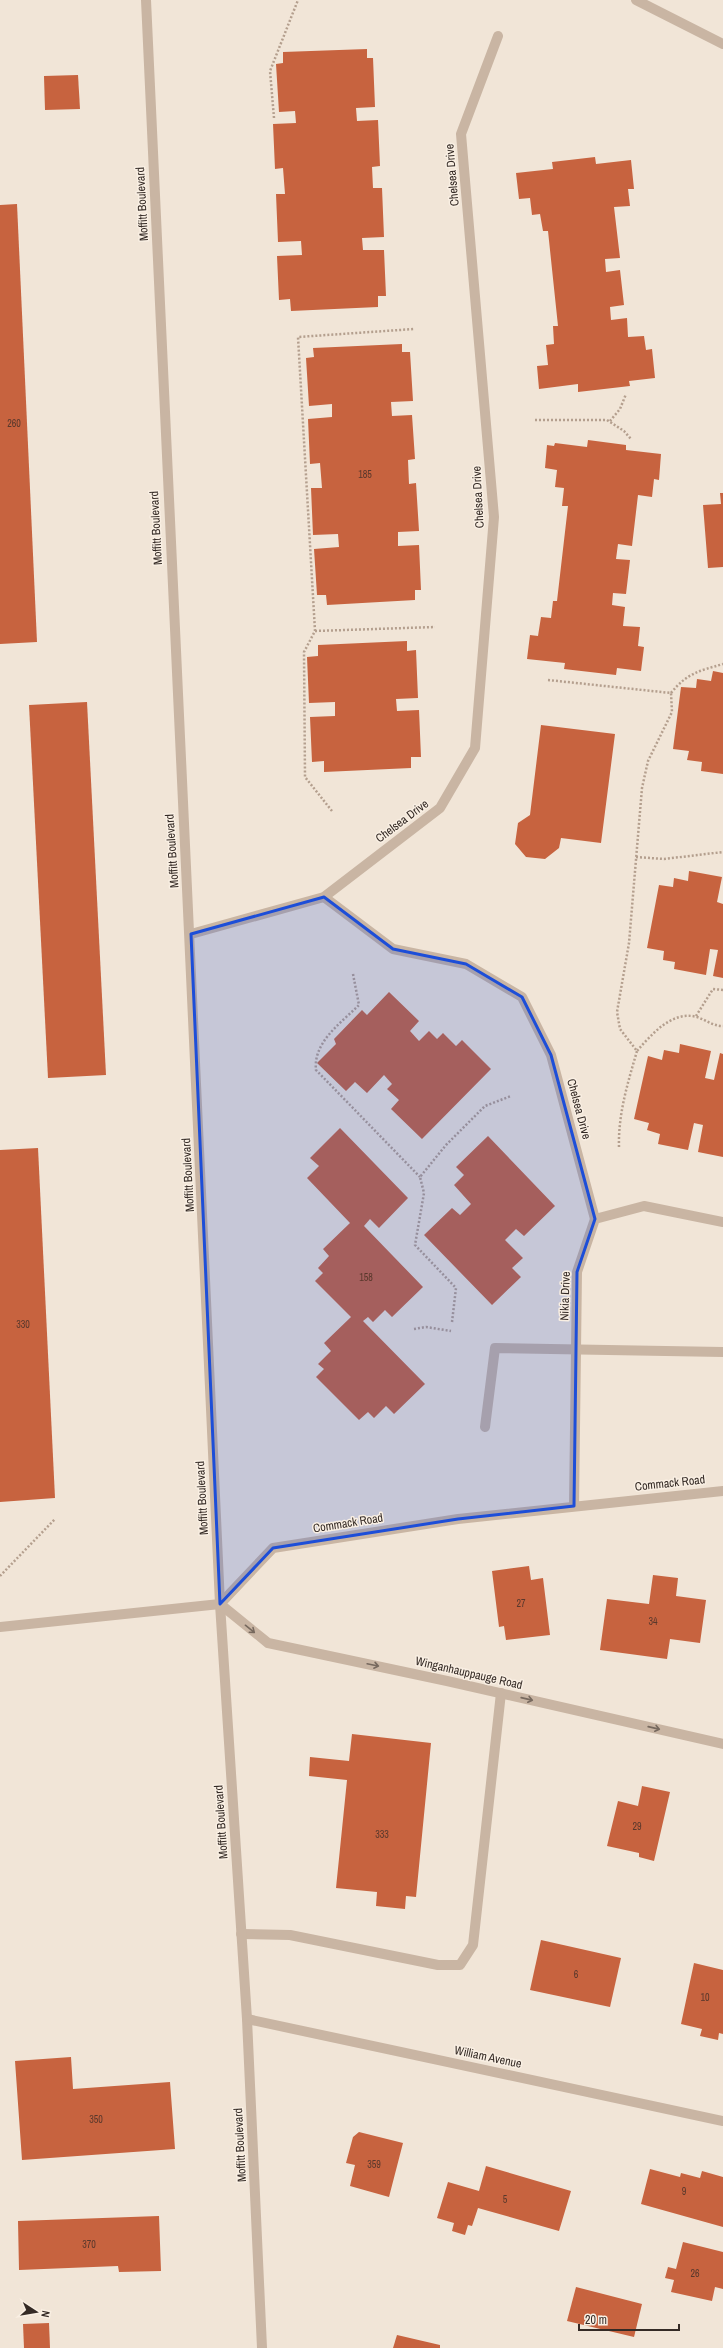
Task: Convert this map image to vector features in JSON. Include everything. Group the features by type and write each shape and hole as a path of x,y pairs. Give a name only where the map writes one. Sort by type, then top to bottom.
{"street":[{"name":"Moffitt Boulevard","path":"146,0 181,781 191,934 220,1604 247,2019 262,2348"},
{"path":"636,0 723,44"},
{"name":"Chelsea Drive","path":"191,934 324,897 440,808 475,748 494,517 461,134 498,36"},
{"name":"Chelsea Drive","path":"324,897 393,949 466,964 522,997 551,1055 596,1220"},
{"path":"596,1220 644,1206 723,1222"},
{"name":"Nikia Drive","path":"574,1506 577,1272 596,1220"},
{"path":"485,1427 495,1348 723,1352"},
{"name":"Commack Road","path":"220,1604 273,1548 458,1519 723,1491"},
{"path":"0,1627 220,1604"},
{"name":"Winganhauppauge Road","path":"220,1604 268,1643 500,1693 723,1744"},
{"path":"241,1934 290,1935 438,1964 460,1965 473,1945 500,1693"},
{"name":"William Avenue","path":"247,2019 723,2121"}],"path":[{"path":"274,118 270,71 298,0"},
{"path":"332,811 305,777 304,652 315,631 298,336 414,329"},
{"path":"610,422 620,409 626,394"},
{"path":"535,420 610,422 624,431 631,439"},
{"path":"315,631 435,627"},
{"path":"637,1051 620,1028 617,1012 628,943 642,788 648,761 672,712 671,693 681,680 697,672 723,664"},
{"path":"548,680 671,693"},
{"path":"636,857 664,859 723,852"},
{"path":"353,974 359,1005 323,1041 315,1058 316,1070 420,1177 424,1193 415,1245 456,1288 452,1322"},
{"path":"696,1016 713,990 723,990"},
{"path":"620,1147 618,1127 627,1085 637,1051 658,1028 674,1019 696,1016 716,1026 723,1026"},
{"path":"420,1177 446,1145 485,1106 511,1096"},
{"path":"414,1329 426,1327 451,1331"},
{"path":"0,1576 55,1519"}],"highlighted area":[{"path":"324,897 393,949 466,964 522,997 551,1055 595,1219 577,1272 574,1506 458,1519 273,1548 220,1604 191,934"}],"building":[{"path":"367,49 367,58 373,58 375,107 356,108 357,121 378,120 380,166 372,167 373,188 382,188 384,237 362,238 363,250 384,250 386,296 378,296 378,307 291,311 290,299 279,300 277,256 302,255 301,241 278,242 276,194 285,194 283,168 275,169 273,124 296,123 295,111 279,112 276,64 283,63 283,52"},
{"path":"78,75 80,109 45,110 44,76"},
{"path":"595,157 596,164 631,160 634,189 628,189 630,206 614,207 620,258 605,259 606,272 620,270 624,305 610,307 611,320 627,318 628,337 644,336 646,350 652,349 655,378 629,381 630,386 578,392 578,384 539,389 537,366 548,365 546,345 554,344 553,326 558,326 548,231 543,231 540,214 532,215 530,198 519,199 516,173 553,169 552,162"},
{"path":"17,204 37,642 0,644 0,205"},
{"path":"402,344 402,352 410,352 413,401 391,402 392,416 412,415 415,459 408,460 409,484 416,483 419,531 398,532 398,546 419,545 421,590 415,590 415,600 327,605 326,595 317,595 314,549 339,547 338,534 313,535 311,488 322,488 320,463 310,464 308,419 332,417 332,404 309,406 306,358 314,357 313,348"},
{"path":"588,440 626,445 626,450 661,454 659,480 654,479 652,497 638,495 632,546 618,544 616,559 630,560 626,594 613,593 612,605 625,607 623,626 640,627 638,646 644,647 641,671 617,668 616,675 564,669 565,663 527,659 530,635 538,636 541,617 551,618 553,601 557,601 568,506 562,506 564,488 555,487 557,470 545,468 547,445 554,446 555,443 587,447"},
{"path":"720,493 723,493 723,567 708,568 703,505 721,504"},
{"path":"407,641 407,651 416,650 418,698 396,699 397,711 419,710 421,757 411,757 411,768 324,772 324,761 312,762 310,717 335,716 335,702 309,703 307,657 318,656 318,645"},
{"path":"713,671 723,673 723,774 701,771 702,762 687,760 689,751 673,749 681,687 696,688 697,679 711,681"},
{"path":"87,702 106,1075 48,1078 29,705"},
{"path":"541,725 615,734 601,843 561,838 559,848 545,859 526,857 515,844 518,823 530,815"},
{"path":"689,871 722,877 717,902 723,904 723,978 713,976 718,950 710,949 706,975 674,969 675,962 663,960 664,951 647,948 659,885 673,887 674,878 688,881"},
{"path":"389,992 419,1021 410,1031 419,1041 429,1031 437,1039 443,1033 456,1046 462,1040 491,1069 422,1139 391,1109 399,1100 387,1089 392,1084 384,1075 367,1093 355,1082 346,1091 317,1063 336,1044 334,1039 362,1010 367,1015"},
{"path":"680,1044 711,1051 705,1078 714,1080 720,1053 723,1054 723,1157 698,1152 703,1125 694,1123 688,1150 658,1144 660,1134 647,1130 649,1123 634,1119 648,1056 662,1060 664,1050 679,1053"},
{"path":"340,1128 408,1198 379,1228 370,1219 364,1226 423,1287 392,1317 385,1310 373,1322 368,1317 363,1321 425,1384 394,1414 386,1406 374,1418 368,1412 359,1420 316,1377 324,1369 318,1364 331,1351 324,1343 351,1317 315,1281 323,1273 318,1268 329,1256 323,1249 350,1223 307,1178 319,1166 310,1158"},
{"path":"488,1136 555,1206 524,1236 516,1229 505,1240 523,1258 512,1268 521,1277 492,1305 424,1235 452,1208 460,1215 471,1204 454,1185 464,1175 456,1167"},
{"path":"38,1148 55,1498 0,1502 0,1150"},
{"path":"529,1566 531,1580 543,1578 550,1635 506,1640 504,1626 499,1627 492,1571"},
{"path":"653,1575 678,1578 676,1596 706,1600 700,1643 670,1639 667,1659 600,1650 607,1599 649,1604"},
{"path":"352,1734 431,1743 416,1897 406,1896 405,1909 376,1906 377,1892 336,1888 347,1780 309,1776 310,1757 349,1761"},
{"path":"642,1786 670,1792 654,1861 639,1857 639,1853 607,1846 618,1801 638,1806"},
{"path":"541,1940 621,1958 610,2007 530,1990"},
{"path":"694,1963 723,1970 723,2034 719,2033 718,2040 700,2036 702,2029 681,2024"},
{"path":"71,2057 73,2089 170,2082 175,2149 22,2160 15,2061"},
{"path":"359,2132 403,2143 389,2197 350,2186 355,2165 346,2163 353,2137"},
{"path":"486,2166 571,2191 559,2231 478,2208 472,2226 468,2225 465,2235 452,2231 454,2223 437,2218 448,2182 479,2191"},
{"path":"650,2169 680,2177 681,2173 700,2178 702,2171 723,2177 723,2227 641,2204"},
{"path":"159,2216 161,2271 119,2272 118,2266 19,2270 18,2221"},
{"path":"683,2242 723,2252 723,2289 715,2287 712,2301 671,2292 674,2280 665,2278 668,2267 676,2269"},
{"path":"576,2287 642,2304 634,2337 567,2321"},
{"path":"49,2323 50,2348 24,2348 23,2324"},
{"path":"397,2335 440,2345 440,2348 393,2348"}]}
